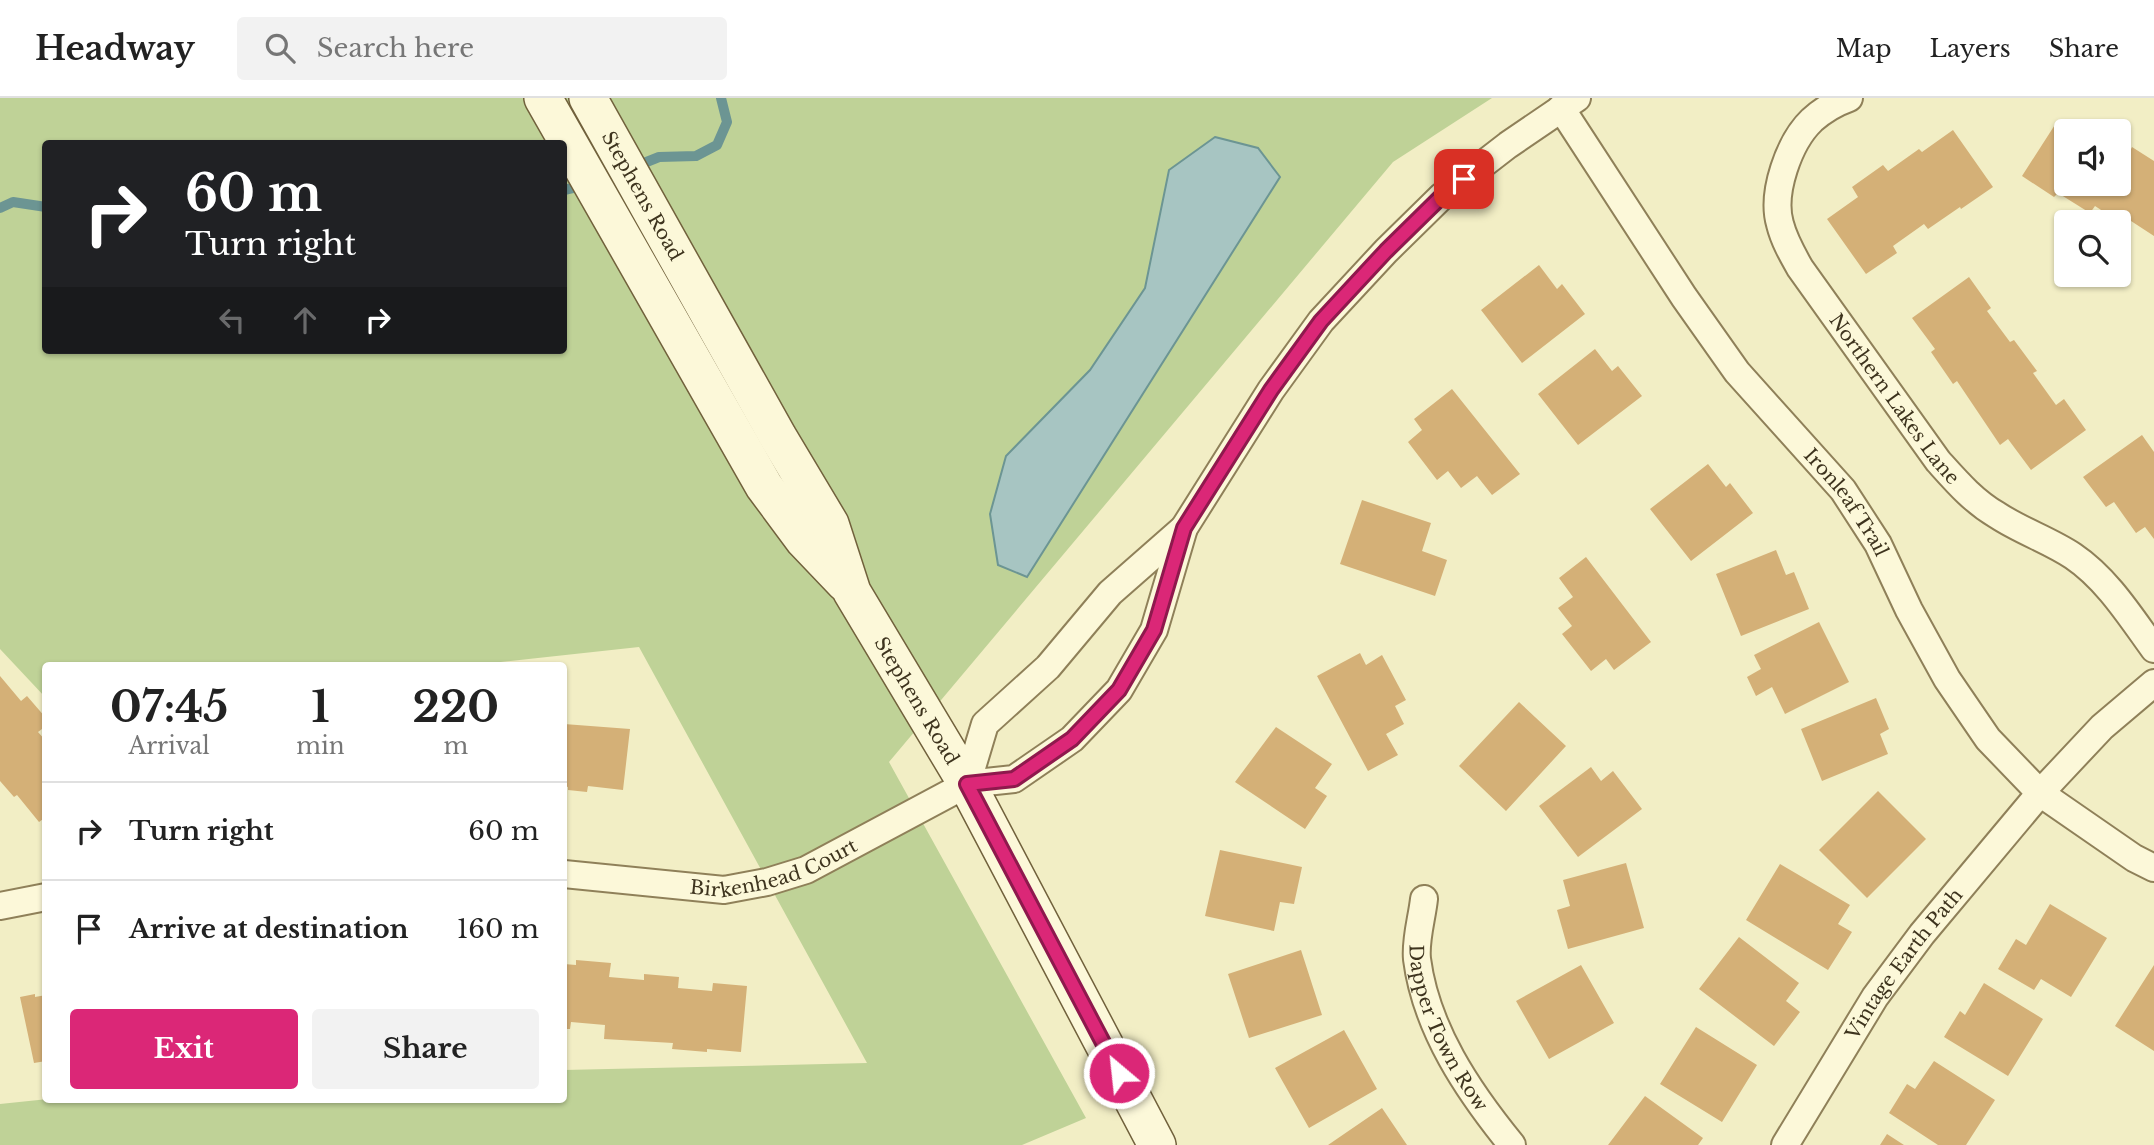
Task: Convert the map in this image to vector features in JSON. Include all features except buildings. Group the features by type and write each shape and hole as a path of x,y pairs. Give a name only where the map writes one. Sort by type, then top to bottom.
{"street":[{"name":"Stephens Road","path":"543,98 567,140"},
{"name":"Stephens Road","path":"588,98 778,437 831,524 852,592"},
{"name":"Northern Lakes Lane","path":"1849,98 1832,105 1811,121 1797,138 1785,163 1779,191 1779,222 1795,258 1954,480 1997,516 2073,556 2101,581 2154,649"},
{"path":"1184,528 1110,593 1048,667 985,724 967,784 1014,779 1072,739 1119,690 1154,630 1184,528 1271,390 1321,321 1442,196 1569,103"},
{"name":"Ironleaf Trail","path":"1569,103 1684,297 1737,372 1843,490 1878,544 1909,610 1947,678 1988,739 2040,793 2134,858 2154,868"},
{"name":"Stephens Road","path":"567,141 764,486 804,540 852,592 967,784 1157,1145"},
{"name":"Vintage Earth Path","path":"1785,1145 1875,997 1922,934 2040,793 2102,727 2154,683"},
{"name":"Birkenhead Court","path":"567,874 724,890 767,882 806,870 967,784"},
{"path":"0,906 42,898"},
{"name":"Dapper Town Row","path":"1424,900 1417,957 1428,1005 1450,1056 1480,1106 1512,1145"}],"green space":[{"path":"0,98 1492,98 1393,162 889,762 1086,1118 1022,1145 0,1145 0,1104 42,1100 42,1103 567,1103 567,1070 867,1063 639,647 501,662 42,662 42,694 0,649"}],"water":[{"path":"1215,137 1258,148 1280,177 1027,577 998,565 990,514 1006,456 1090,370 1145,288 1169,170"}],"waterway":[{"path":"634,167 659,157 696,156 717,145 727,122 721,98"},
{"path":"567,189 586,185"},
{"path":"0,208 13,202 42,206"}],"route":[{"path":"1119,1073 967,784 1014,779 1072,739 1119,690 1154,630 1184,528 1271,390 1321,321 1386,251 1442,196 1464,179"}]}
